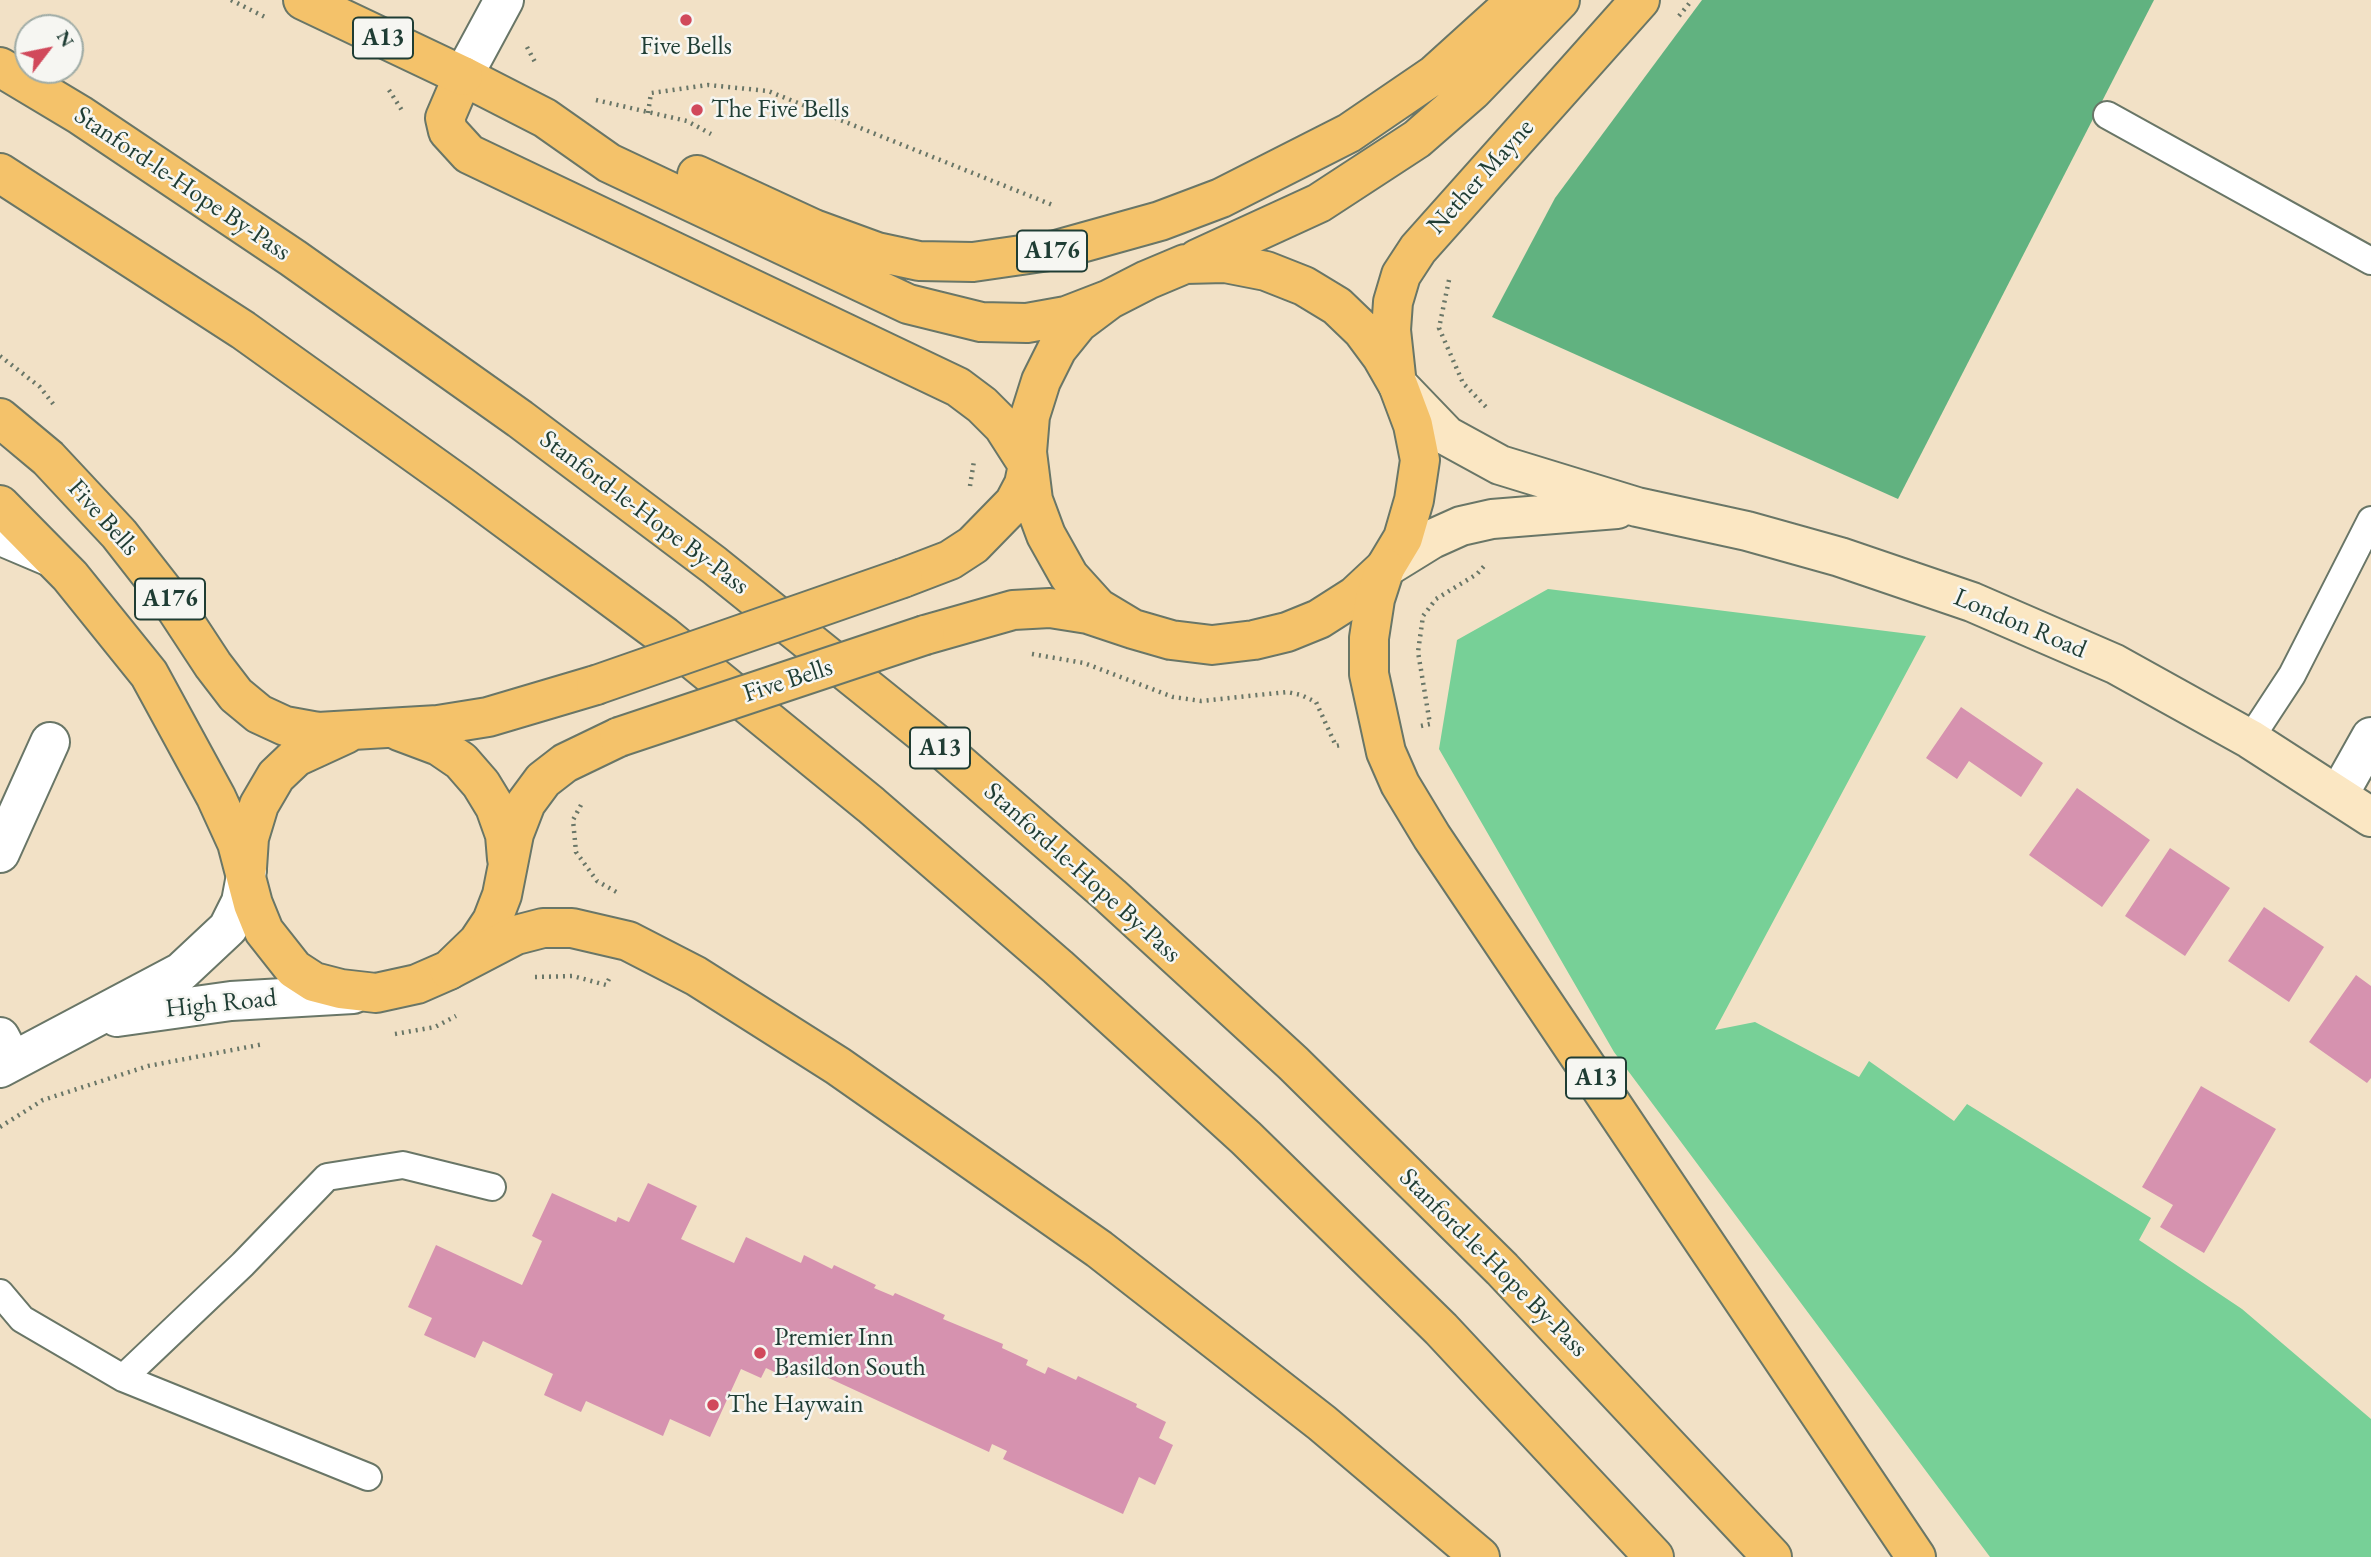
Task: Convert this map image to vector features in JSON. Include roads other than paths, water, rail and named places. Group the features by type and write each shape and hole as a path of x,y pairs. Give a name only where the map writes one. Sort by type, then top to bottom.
{"main road":[{"name":"A13","path":"303,0 545,118 609,163 919,308 981,322 1027,323 1066,316 1110,299"},
{"name":"A176","path":"545,118 634,147 814,229 877,252 919,261 984,261 1056,250 1160,221 1281,170 1394,105 1434,75 1517,0"},
{"name":"A176","path":"1185,264 1318,203 1383,163 1417,139 1472,91 1560,0"},
{"name":"Nether Mayne","path":"1398,385 1391,330 1393,302 1401,275 1418,249 1640,0"},
{"name":"Stanford-le-Hope By-Pass","path":"0,67 80,115 293,258 520,419 714,565 934,742 1111,896 1293,1063 1502,1269 1772,1557"},
{"path":"463,76 445,118 448,131 469,154 958,387 982,405 1003,426 1028,465"},
{"path":"0,173 254,338 461,486 664,636 871,805 1058,967 1246,1138 1441,1329 1654,1557"},
{"name":"Five Bells","path":"0,418 48,458 119,534 169,598 236,695 259,714 285,726 318,732 438,725 488,717 596,685 950,560 973,545 1014,503 1024,484 1028,465 1030,416 1041,381 1057,349 1078,323 1110,299 1147,279 1185,264 1225,262 1266,271 1304,286 1337,306 1362,330 1398,385 1413,425 1420,460 1414,500 1403,538 1385,568 1355,596 1320,619 1287,632 1254,640 1212,645 1171,640 1088,614 1050,608 1013,610 925,635 619,737 565,763 543,780 526,803 507,865 502,895 492,921 478,942 449,970 417,984 376,993 323,984 294,970 264,931 253,904 247,870 216,797 149,674 70,576 0,505"},
{"name":"London Road","path":"1398,385 1447,436 1500,465 1637,507 1747,531 1840,557 1972,602 2115,664 2250,739 2371,817"},
{"name":"Five Bells","path":"1028,465 1033,500 1046,535 1069,576 1098,608 1133,629"},
{"name":"London Road","path":"1385,568 1432,539 1492,519 1637,507"},
{"name":"A13","path":"1385,568 1375,599 1369,638 1369,674 1386,752 1399,784 1916,1557"},
{"name":"Five Bells","path":"247,870 249,838 259,804 276,776 296,757 331,738 374,729 439,746 461,761 481,783 495,807 505,835 507,865"},
{"path":"449,970 516,935 543,928 572,928 628,941 696,976 849,1074 1099,1249 1322,1423 1480,1557"}],"street":[{"path":"463,76 504,0"},
{"path":"2339,794 2371,737"},
{"path":"0,853 50,742"},
{"name":"High Road","path":"3,1061 68,1031 181,972 207,951 228,928 241,902 247,870"},
{"name":"High Road","path":"68,1031 117,1017 176,1007 376,993"}],"lane":[{"path":"2107,116 2371,261"},
{"path":"2250,739 2292,675 2371,520"},
{"path":"0,542 70,576"},
{"path":"123,1378 243,1264 327,1177 402,1165 492,1187"},
{"path":"0,1293 22,1319 123,1378 368,1477"}],"place":[{"name":"Five Bells","path":"686,20"},
{"name":"The Five Bells","path":"697,110"},
{"name":"Premier Inn Basildon South","path":"760,1353"},
{"name":"The Haywain","path":"713,1405"}]}
